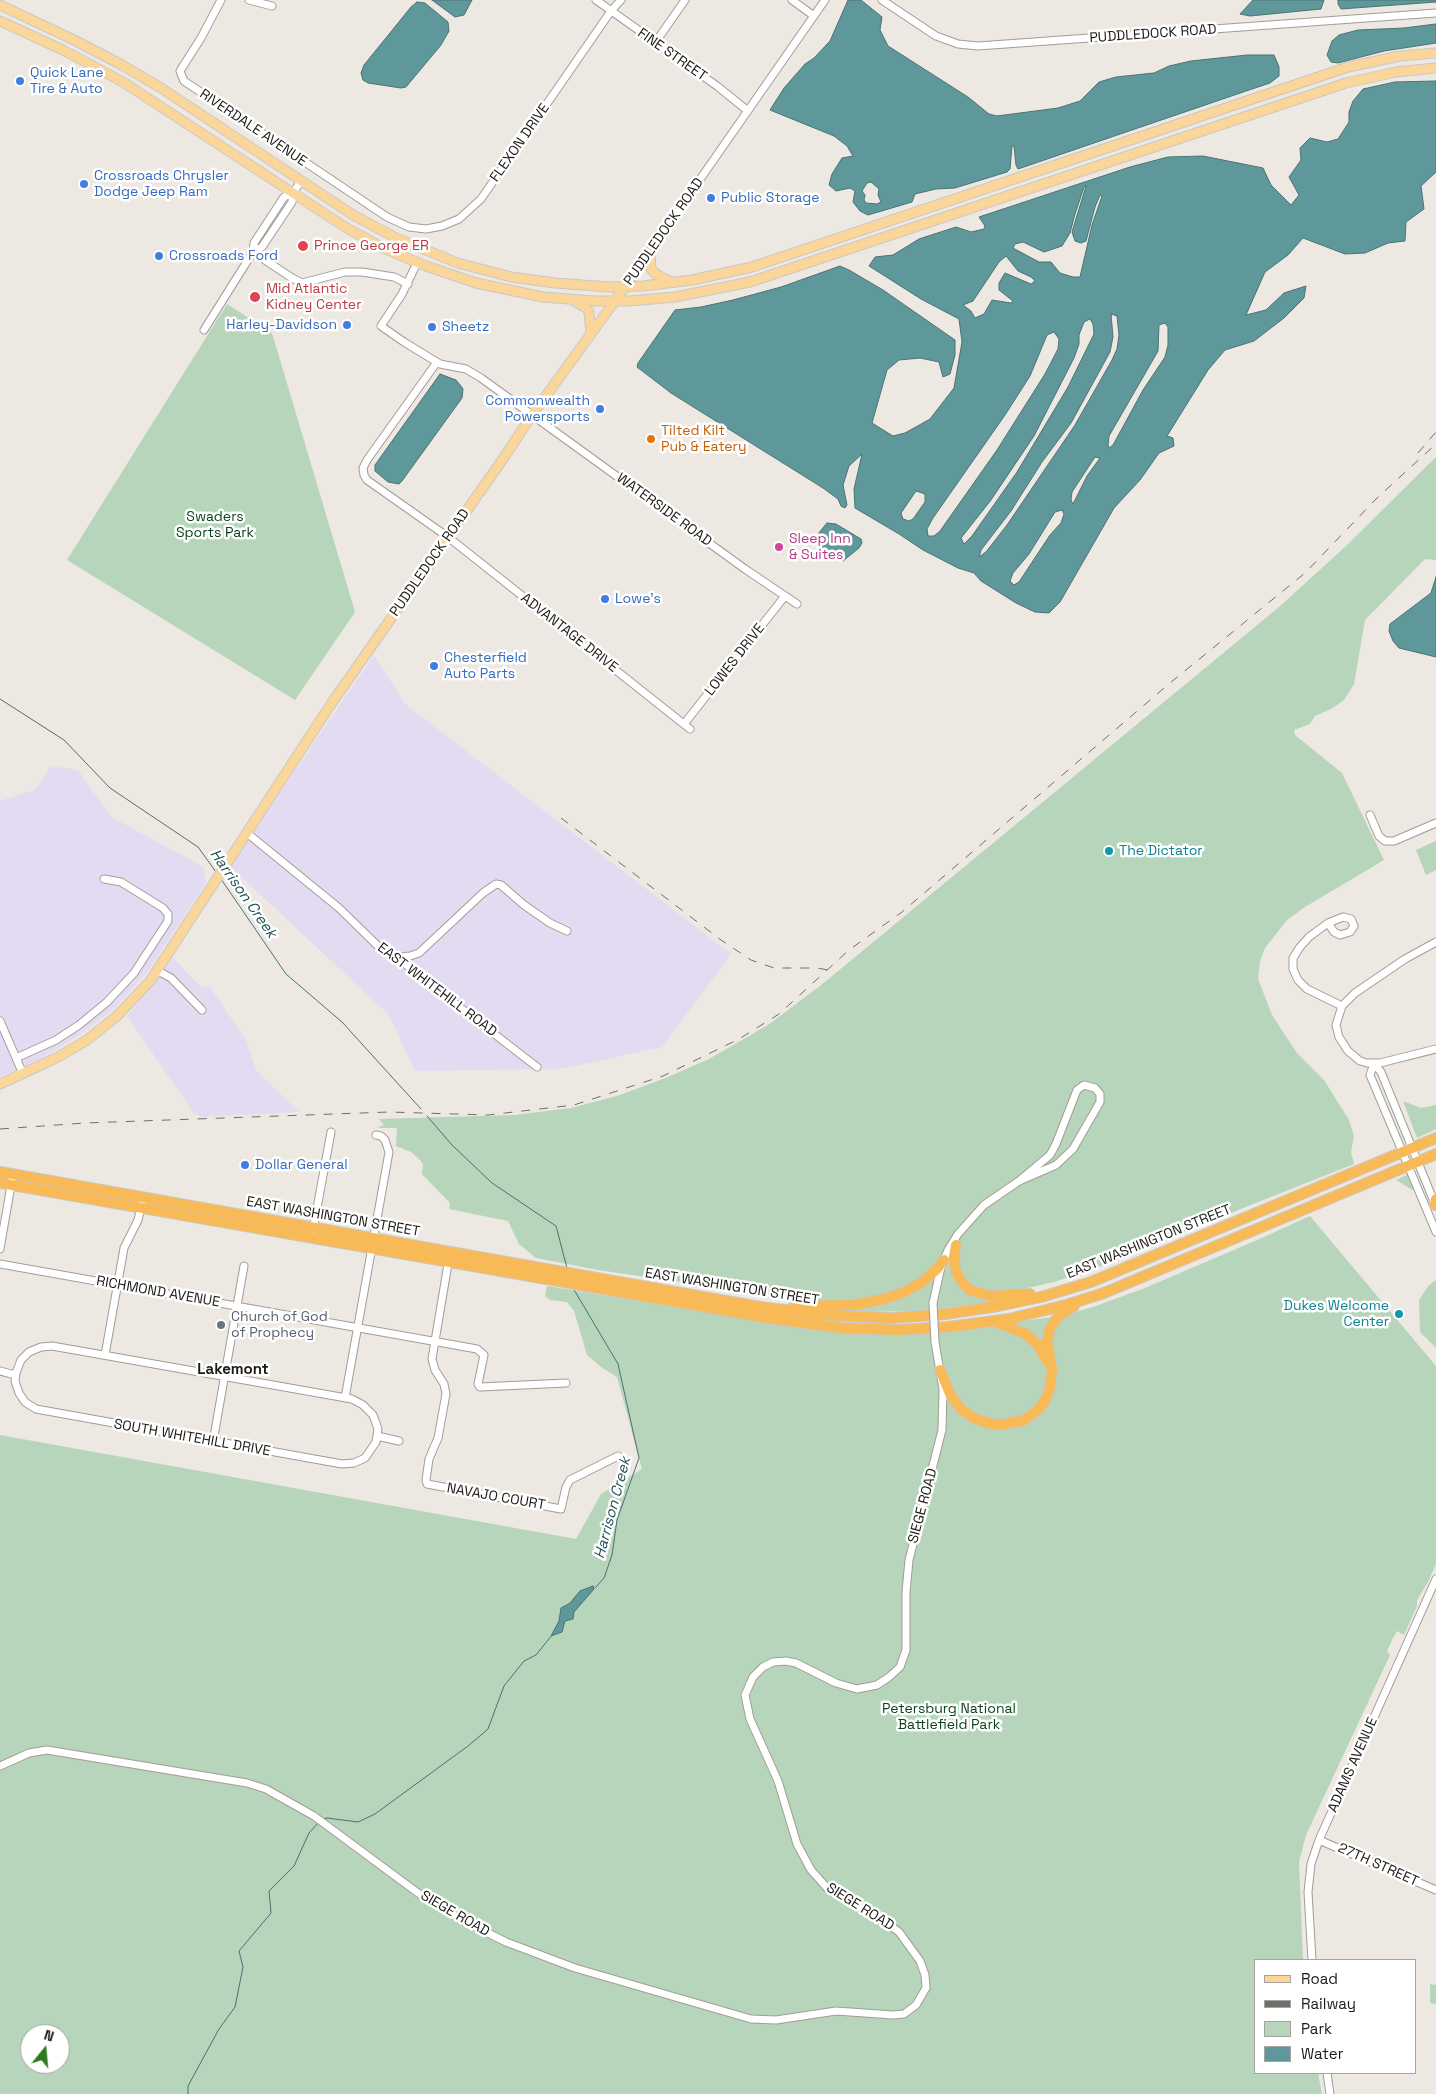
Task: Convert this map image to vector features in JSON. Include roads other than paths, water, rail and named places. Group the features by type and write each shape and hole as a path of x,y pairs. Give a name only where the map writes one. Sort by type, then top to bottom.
{"highway":[{"name":"EAST WASHINGTON STREET","path":"450,1257 760,1307 843,1317 911,1317 980,1310 1068,1289 1132,1266 1436,1138"},
{"name":"EAST WASHINGTON STREET","path":"0,1182 12,1180 373,1243 723,1310 832,1327 918,1329 992,1321 1086,1299 1129,1283 1436,1154"},
{"name":"EAST WASHINGTON STREET","path":"0,1172 12,1180"},
{"path":"1436,1199 1436,1206"},
{"path":"956,1245 954,1260 957,1275 966,1287 977,1294 1007,1296 1068,1289"},
{"path":"760,1307 837,1306 884,1299 902,1293 920,1283 937,1269 944,1260"},
{"path":"942,1370 951,1396 962,1410 974,1418 987,1424 1001,1425 1024,1420 1041,1406 1050,1387 1052,1373 1046,1342 1050,1328 1063,1314 1086,1299"},
{"path":"942,1370 960,1402 971,1412 982,1418 997,1421 1014,1420 1026,1415 1036,1406 1043,1396 1048,1382 1048,1372 1044,1356 1038,1345 1026,1334 992,1321"}],"main road":[{"path":"0,5 122,65 161,88 300,181 371,225 412,246 458,263 530,280 582,286 625,287 674,282 709,277 760,264 1348,67 1381,60 1436,53"},
{"path":"0,21 63,50 123,82 363,238 417,263 449,275 502,290 571,299 616,301 675,297 750,282 1337,85 1378,75 1436,68"},
{"path":"650,252 650,264 654,272 674,282"},
{"name":"PUDDLEDOCK ROAD","path":"0,1084 73,1049 102,1028 131,1003 158,971 318,723 532,415 625,287"},
{"path":"571,299 582,304 589,312 591,333"}],"street":[{"name":"RIVERDALE AVENUE","path":"221,0 201,38 180,71 184,82 400,224"},
{"path":"249,0 272,6"},
{"name":"FINE STREET","path":"596,0 717,86 748,111"},
{"name":"FLEXON DRIVE","path":"400,224 417,228 442,226 459,219 473,208 611,11 621,0"},
{"path":"655,43 685,0"},
{"path":"792,0 814,16"},
{"name":"PUDDLEDOCK ROAD","path":"625,287 825,0"},
{"name":"PUDDLEDOCK ROAD","path":"882,0 936,36 958,44 978,46 1436,13"},
{"path":"204,330 253,252 262,247 292,202 293,193 300,181"},
{"path":"253,252 302,283 309,283 345,272 362,272 394,277 408,284 417,263"},
{"name":"WATERSIDE ROAD","path":"408,284 381,326 437,362 466,369 482,378 797,604"},
{"name":"ADVANTAGE DRIVE","path":"437,362 367,460 363,468 367,480 448,537 687,726"},
{"name":"LOWES DRIVE","path":"687,726 785,596"},
{"path":"1370,815 1379,836 1394,842 1436,823"},
{"name":"EAST WHITEHILL ROAD","path":"248,833 339,908 381,949 397,957 537,1067"},
{"path":"16,1058 56,1040 79,1025 107,1002 134,973 168,922 168,914 163,908 121,882 104,879"},
{"path":"397,957 419,953 483,893 496,884 501,885 524,905 550,923 567,931"},
{"path":"1328,923 1300,946 1294,958 1293,969 1298,980 1307,990 1342,1006"},
{"path":"1436,942 1374,979 1355,993 1342,1006 1336,1025 1339,1037 1360,1061 1374,1064 1436,1049"},
{"path":"158,971 172,978 202,1010"},
{"path":"0,1020 23,1074"},
{"path":"1374,1064 1381,1072 1412,1148 1413,1163 1436,1230"},
{"path":"1374,1064 1370,1075 1402,1152 1413,1163 1436,1206"},
{"name":"SIEGE ROAD","path":"0,1766 29,1753 47,1750 253,1784 266,1789 314,1816 418,1893 462,1920 506,1942 575,1968 751,2019 776,2020 836,2011 904,2014 916,2005 926,1988 925,1975 920,1960 899,1932 884,1921 828,1889 811,1870 797,1844 778,1781 750,1719 745,1695 753,1677 762,1667 773,1662 791,1662 842,1685 862,1689 882,1682 900,1666 906,1650 906,1592 909,1560 942,1430 944,1406 942,1370 937,1342 935,1304 944,1260 958,1234 989,1201 1045,1160 1054,1148 1077,1090 1084,1086 1095,1088 1100,1094 1100,1102 1092,1118 1067,1156 1048,1169 1019,1180"},
{"path":"312,1233 331,1132"},
{"path":"345,1398 389,1152 385,1140 381,1136 376,1135"},
{"path":"1054,1148 1058,1155 1067,1156"},
{"path":"0,1249 12,1180"},
{"path":"105,1356 124,1248 136,1227 142,1203"},
{"name":"SIEGE ROAD","path":"935,1304 943,1275 956,1245 975,1215"},
{"path":"434,1342 450,1257"},
{"name":"RICHMOND AVENUE","path":"0,1264 482,1352 484,1354 478,1384 480,1387 566,1383"},
{"path":"213,1442 244,1266"},
{"name":"NAVAJO COURT","path":"434,1342 433,1366 444,1383 446,1394 438,1438 429,1459 426,1480 429,1486 561,1509 566,1487 570,1480 618,1456"},
{"path":"0,1371 15,1375 24,1356 41,1347 52,1346 345,1398 359,1402 368,1410 376,1421 377,1436 399,1441"},
{"name":"SOUTH WHITEHILL DRIVE","path":"15,1375 17,1388 22,1398 36,1409 213,1442 348,1464 365,1458 373,1448 377,1436"},
{"name":"ADAMS AVENUE","path":"1312,1959 1308,1892 1311,1864 1319,1840 1435,1584"},
{"name":"27TH STREET","path":"1319,1840 1436,1890"},
{"path":"1327,2074 1330,2094"}],"water":[{"path":"432,0 472,0 464,15 455,17"},
{"path":"848,0 861,0 882,17 880,30 888,46 968,97 989,114 997,116 1058,108 1080,101 1099,82 1116,77 1154,73 1169,66 1191,61 1247,55 1274,55 1279,67 1279,76 1270,83 1018,169 1014,146 1012,146 1010,169 1007,172 955,188 936,189 915,194 912,202 868,215 860,211 853,202 855,191 850,188 836,191 829,185 832,174 842,158 853,156 847,146 834,136 770,110 784,88 805,64 814,58 830,41","holes":["871,182 879,189 878,195 881,202 877,204 866,203 864,200 865,195 862,191 867,183"]},
{"path":"1253,0 1324,0 1321,9 1250,16 1240,14"},
{"path":"1338,0 1436,0 1436,2 1341,9"},
{"path":"417,2 425,3 448,22 449,31 441,45 406,87 401,88 368,83 363,80 361,73 364,65"},
{"path":"1436,24 1436,43 1384,51 1338,63 1331,62 1327,55 1332,41 1339,35 1358,30 1404,28"},
{"path":"1436,81 1436,172 1421,186 1424,209 1406,222 1405,241 1388,243 1365,253 1345,254 1303,238 1288,255 1265,272 1246,315 1266,310 1284,293 1306,286 1304,298 1284,318 1254,341 1225,350 1208,370 1167,436 1173,438 1174,446 1159,453 1140,480 1114,508 1060,602 1049,613 1035,612 1016,603 981,581 974,573 958,568 923,550 855,508 854,489 862,454 849,466 843,485 847,505 845,508 841,506 838,499 823,488 671,393 637,367 675,310 733,300 781,287 840,266 883,290 955,340 955,355 950,374 943,377 939,362 920,358 899,360 887,370 872,423 893,436 905,433 930,419 954,388 962,342 959,319 921,299 869,266 875,257 893,255 919,239 956,227 971,232 984,229 985,226 979,217 1130,167 1168,157 1203,156 1263,168 1271,185 1291,205 1299,195 1289,177 1301,160 1300,148 1310,138 1327,142 1338,139 1349,122 1349,112 1353,101 1363,89 1395,82","holes":["1086,186 1072,232 1075,241 1081,243 1086,241 1095,207 1100,195 1102,196 1092,225 1080,277 1060,273 1051,262 1039,262 1013,248 1015,244 1023,242 1044,252 1062,246 1070,233","1006,256 1018,271 1035,281 1031,284 1005,273 999,283 999,290 1013,301 1011,303 992,300 984,314 975,318 971,311 963,305 973,301 999,262","1111,314 1117,316 1119,335 1117,349 1112,360 1075,425 1007,525 986,552 979,557 981,550 1011,511 1042,462 1071,423 1110,352 1113,337","1090,319 1093,324 1094,334 1068,387 1017,472 972,536 964,544 961,538 991,500 1034,436 1074,358 1079,344 1079,335 1084,322","1165,323 1168,327 1168,345 1165,357 1143,390 1113,445 1109,448 1109,436 1158,351 1159,325","1054,332 1059,339 1058,349 1045,374 997,450 940,531 934,536 928,536 927,529 933,518 1030,376 1047,335","1095,457 1100,458 1087,476 1073,504 1071,500 1072,492","916,491 925,494 925,502 913,519 909,521 903,519 901,513","1062,510 1064,514 1061,523 1050,535 1019,582 1014,585 1010,581 1013,573 1029,554 1055,512"]},
{"path":"440,374 456,380 463,389 462,398 402,481 399,484 388,482 375,471 375,465"},
{"path":"827,523 836,524 861,539 862,543 859,548 843,561 816,542 818,534"},
{"path":"1436,577 1436,657 1399,648 1393,641 1389,631 1390,624 1431,593"},
{"path":"593,1586 594,1589 574,1612 573,1619 565,1621 562,1632 551,1636 559,1621 561,1608 570,1603 580,1591"}],"waterway":[{"name":"Harrison Creek","path":"0,699 64,740 110,788 198,847 216,872"},
{"name":"Harrison Creek","path":"221,879 286,974 342,1022 421,1109"},
{"name":"Harrison Creek","path":"427,1116 452,1145 492,1183 556,1226 567,1268"},
{"name":"Harrison Creek","path":"573,1288 618,1364 639,1458 617,1520 612,1555 604,1578 595,1588"},
{"path":"323,1819 358,1822 375,1814 468,1746 488,1729 504,1686 524,1661 536,1655 552,1635"},
{"path":"188,2094 188,2086 219,2029 235,2007 243,1967 239,1951 271,1913 269,1891 294,1866 309,1833 318,1823"}],"railway":[{"path":"1418,453 1436,432"},
{"path":"0,1129 85,1123 389,1112 488,1115 574,1105 663,1076 739,1039 779,1014 849,950 902,912 1170,683 1305,573 1377,498 1436,444"},
{"path":"561,818 721,940 751,960 774,968 817,968 828,970"}],"place":[{"name":"Quick Lane Tire & Auto","path":"20,81"},
{"name":"Crossroads Chrysler Dodge Jeep Ram","path":"84,184"},
{"name":"Public Storage","path":"711,198"},
{"name":"Prince George ER","path":"303,246"},
{"name":"Crossroads Ford","path":"159,256"},
{"name":"Mid Atlantic Kidney Center","path":"255,297"},
{"name":"Harley-Davidson","path":"347,325"},
{"name":"Sheetz","path":"432,327"},
{"name":"Commonwealth Powersports","path":"600,409"},
{"name":"Tilted Kilt Pub & Eatery","path":"651,439"},
{"name":"Sleep Inn & Suites","path":"779,547"},
{"name":"Lowe's","path":"605,599"},
{"name":"Chesterfield Auto Parts","path":"434,666"},
{"name":"The Dictator","path":"1109,851"},
{"name":"Dollar General","path":"245,1165"},
{"name":"Dukes Welcome Center","path":"1399,1314"},
{"name":"Church of God of Prophecy","path":"221,1325"}],"district":[{"name":"Lakemont","path":"233,1370"}],"park label":[{"name":"Swaders Sports Park","path":"215,526"},
{"name":"Petersburg National Battlefield Park","path":"949,1718"}]}
